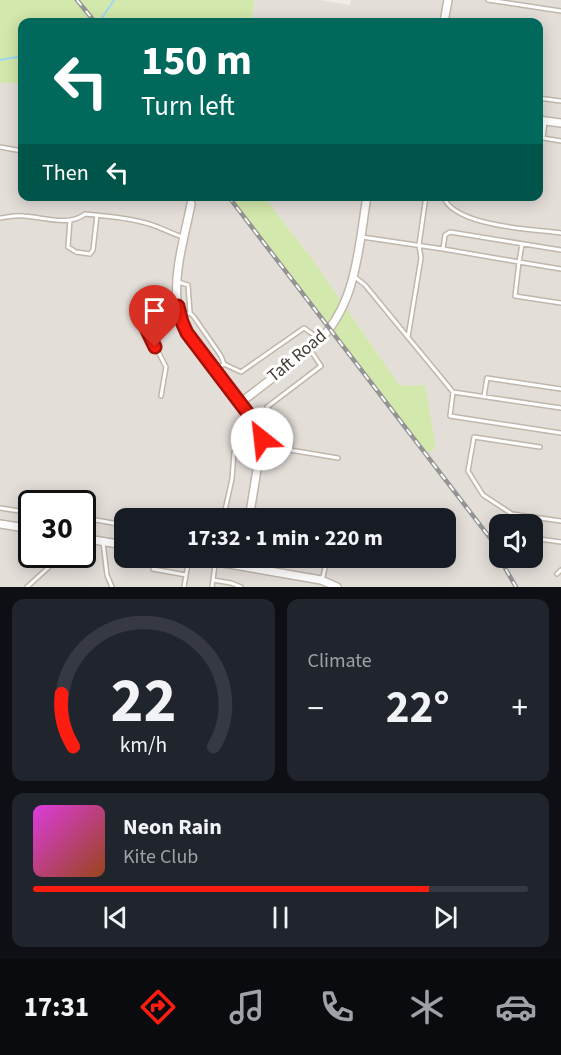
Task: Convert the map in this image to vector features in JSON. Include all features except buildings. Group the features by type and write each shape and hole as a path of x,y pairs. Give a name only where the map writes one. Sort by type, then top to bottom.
{"street":[{"path":"445,18 448,0"},
{"path":"543,120 561,123"},
{"path":"191,201 178,282 178,306 187,333 261,432 261,446 251,508"},
{"name":"Taft Road","path":"240,403 310,350 321,340 341,313 355,277 366,201"},
{"path":"0,524 18,527"},
{"path":"96,540 114,543"},
{"path":"252,568 322,580 337,587"}],"lane":[{"path":"488,0 561,11"},
{"path":"543,99 561,101"},
{"path":"543,138 561,141"},
{"path":"0,147 18,149"},
{"path":"408,337 421,258 419,245 425,201"},
{"path":"445,201 468,218 561,233"},
{"path":"0,218 22,215 70,220 79,219 85,214 97,215 142,222 184,237"},
{"path":"70,220 68,247 76,252 90,254 93,250 97,215"},
{"path":"443,249 445,235 450,232 561,250"},
{"path":"360,237 561,269"},
{"path":"522,244 515,296 561,303"},
{"path":"355,277 365,285 453,392 561,408"},
{"path":"178,282 189,285 190,313 221,356 224,364 241,372 304,328 321,340"},
{"path":"160,396 165,367 145,326 143,306 170,309 178,306"},
{"path":"180,315 190,313"},
{"path":"290,450 291,442 267,407 321,366 310,350"},
{"path":"214,370 224,364"},
{"path":"484,396 487,378 561,389"},
{"path":"453,392 450,416 561,433"},
{"path":"540,447 474,437 468,471 483,495 512,513 561,522"},
{"path":"261,446 338,458"},
{"path":"225,508 232,479 234,452"},
{"path":"0,508 18,511"},
{"path":"96,520 114,523"},
{"path":"543,540 561,542"},
{"path":"103,541 107,576 112,587"},
{"path":"27,587 48,568"},
{"path":"184,587 187,568"},
{"path":"212,587 214,568"},
{"path":"322,580 325,568"},
{"path":"153,569 186,575"},
{"path":"556,574 561,570"},
{"path":"213,580 241,587"}],"shaded area":[{"path":"255,0 319,0 350,5 351,0 561,0 561,587 0,587 0,83 18,83 18,201 230,201 424,454 400,386 310,256 267,201 543,201 543,18 252,18"}],"green space":[{"path":"0,0 255,0 252,18 18,18 18,83 0,83"},
{"path":"230,201 267,201 310,256 400,386 425,385 436,448 424,454"}],"waterway":[{"path":"102,18 114,0"},
{"path":"0,60 18,57"}],"railway":[{"path":"77,0 92,18"},
{"path":"232,201 489,537"},
{"path":"505,568 516,587"}],"route":[{"path":"155,347 145,326 143,306 170,309 178,306 187,333 256,424 262,439"}]}
